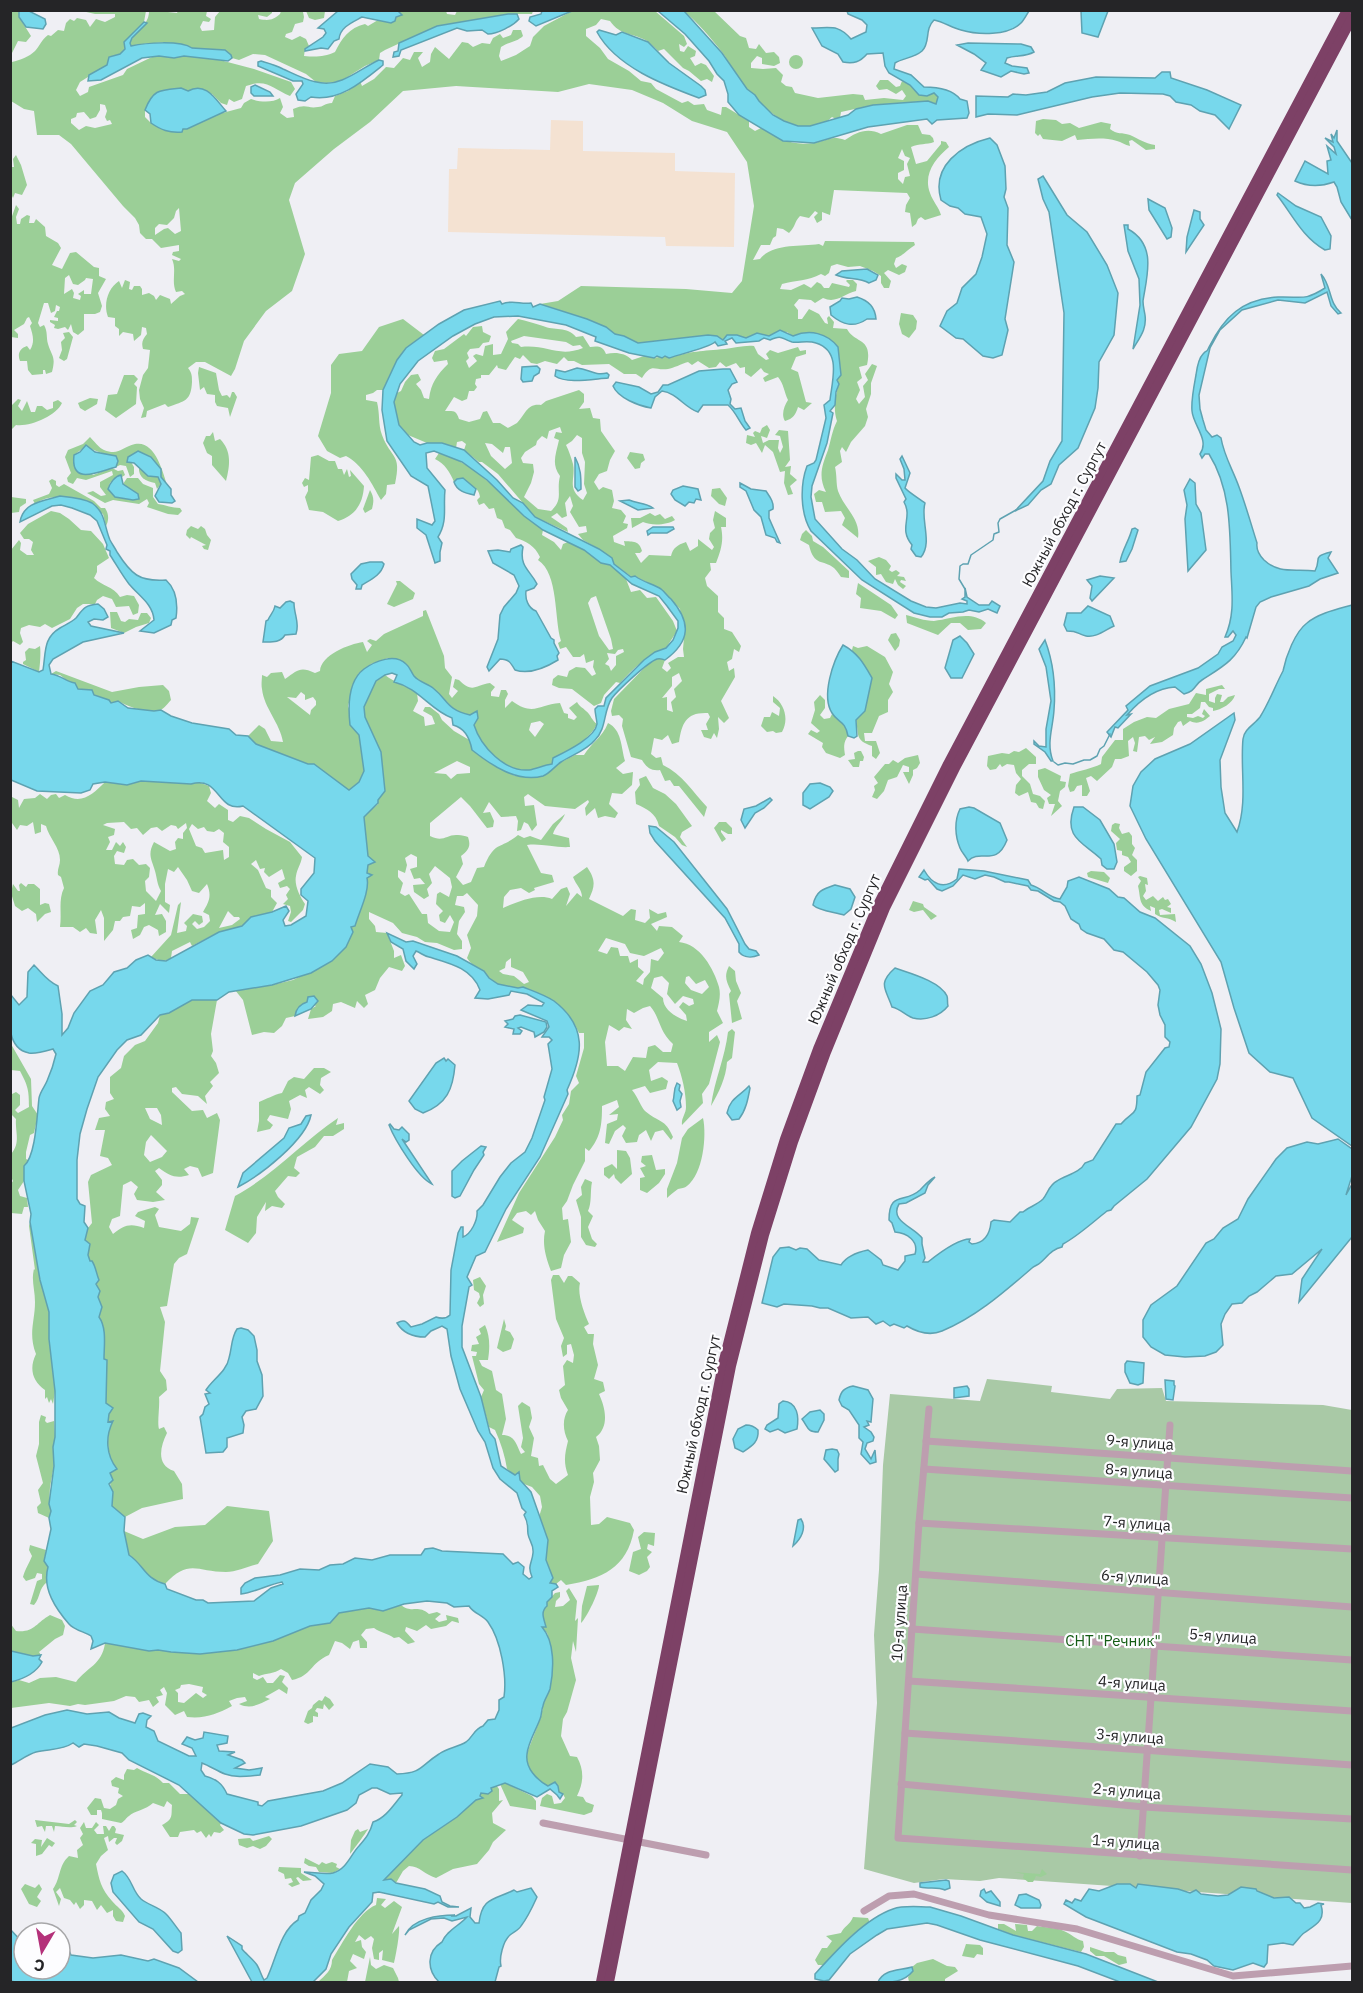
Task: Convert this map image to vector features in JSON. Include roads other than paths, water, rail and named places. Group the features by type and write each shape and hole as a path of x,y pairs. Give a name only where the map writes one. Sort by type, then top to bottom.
{"highway":[{"name":"Южный обход г. Сургут","path":"609,1983 710,1420 756,1233 785,1139 818,1049 878,905 948,764 1349,13"},
{"name":"Южный обход г. Сургут","path":"601,1983 633,1841"}],"street":[{"name":"10-я улица","path":"898,1838 929,1409"},
{"path":"1140,1856 1170,1425"},
{"name":"9-я улица","path":"926,1441 1353,1471"},
{"name":"8-я улица","path":"924,1469 1353,1498"},
{"name":"7-я улица","path":"919,1523 1353,1549"},
{"name":"6-я улица","path":"916,1574 1353,1607"},
{"name":"5-я улица","path":"912,1629 1353,1660"},
{"name":"4-я улица","path":"909,1681 1353,1711"},
{"name":"3-я улица","path":"905,1734 1353,1765"},
{"name":"2-я улица","path":"901,1784 1144,1807 1353,1819"},
{"path":"543,1823 706,1855"},
{"name":"1-я улица","path":"898,1838 1353,1870"},
{"path":"864,1911 889,1896 914,1894 980,1913 1077,1929 1233,1976 1353,1966"}],"water":[{"path":"542,10 572,11 536,26 529,21 530,17 541,14"},
{"path":"19,11 29,11 45,19 46,24 43,29 26,27 19,17"},
{"path":"338,11 398,11 402,15 396,17 391,23 362,17 344,28 339,39 334,41 328,49 305,51 323,37 326,33 324,29 318,28"},
{"path":"658,11 684,11 722,53 747,89 773,115 798,126 810,126 873,105 928,101 936,104 938,97 934,93 927,96 919,95 910,85 889,73 885,66 883,53 867,54 859,61 843,62 838,54 822,46 812,28 838,29 851,39 866,32 867,25 862,20 848,14 847,11 1029,11 1022,22 1015,27 992,33 968,32 934,20 922,51 895,63 894,69 911,75 924,87 944,89 967,101 969,113 967,118 937,120 932,124 927,119 868,127 814,143 783,141 739,115 728,102 724,81 709,61 685,34"},
{"path":"1081,11 1108,11 1098,37 1082,33"},
{"path":"517,14 519,19 492,34 482,30 467,31 457,28 401,50 399,56 393,57 394,52 398,51 399,43 437,26"},
{"path":"144,22 147,23 132,38 131,46 171,43 192,48 225,50 232,58 228,61 184,56 142,58 101,80 88,81 89,75 107,65 109,57 120,54 125,49 124,42"},
{"path":"599,30 616,35 622,32 648,42 669,63 701,86 706,95 699,98 656,81 628,65 605,44 597,32"},
{"path":"968,43 1021,44 1031,47 1034,52 1007,58 1005,63 1027,68 1029,73 1011,71 1001,77 981,70 986,63 957,45"},
{"path":"379,60 383,61 383,65 341,94 321,98 311,97 305,101 298,100 296,94 303,84 302,81 293,81 258,66 258,62 261,61 311,81 326,83 347,78"},
{"path":"1162,72 1170,72 1171,78 1241,105 1229,129 1215,115 1200,111 1191,105 1176,102 1170,96 1163,94 1120,93 1092,97 1017,115 988,114 976,117 976,96 1026,95 1047,92 1065,83 1096,77 1155,78"},
{"path":"255,85 270,92 273,96 254,96 251,93 251,87"},
{"path":"181,88 188,91 200,88 205,90 226,111 183,129 182,132 158,128 151,123 150,114 145,110 151,98 162,90"},
{"path":"1337,130 1337,141 1352,163 1352,220 1341,202 1334,182 1314,186 1295,181 1305,161 1328,174 1327,161 1331,160 1327,146 1336,154 1334,147 1325,138 1333,142 1331,134 1334,138"},
{"path":"990,138 997,145 1005,166 1004,197 1008,208 1007,245 1014,262 1005,319 1008,330 1002,355 993,358 983,356 963,339 956,338 940,326 947,311 957,303 962,288 976,274 987,234 981,217 965,214 941,200 940,177 944,167 959,152"},
{"path":"1043,176 1067,215 1087,232 1107,265 1118,293 1114,335 1099,362 1095,408 1078,448 1059,465 1051,484 1041,490 1028,505 1015,511 1043,481 1050,461 1062,441 1064,313 1049,212 1038,179"},
{"path":"1278,193 1296,206 1321,217 1331,236 1330,249 1325,250 1310,239 1277,195"},
{"path":"1148,199 1165,208 1172,228 1171,237 1167,239 1149,210"},
{"path":"1194,210 1200,212 1200,219 1204,225 1186,252 1187,237"},
{"path":"1124,225 1128,225 1128,229 1143,243 1148,261 1143,301 1145,325 1133,349 1140,305 1139,279 1128,251"},
{"path":"867,269 878,275 876,280 869,283 836,275 842,271"},
{"path":"1321,274 1334,304 1341,313 1338,314 1331,306 1327,292 1305,303 1278,300 1242,310 1220,330 1210,348 1199,395 1206,430 1212,437 1217,435 1221,438 1226,457 1244,501 1257,550 1264,560 1276,568 1315,571 1318,558 1331,552 1328,558 1338,573 1320,579 1309,586 1260,602 1256,607 1247,638 1227,663 1199,682 1188,693 1184,694 1175,687 1149,696 1127,715 1131,714 1118,728 1115,727 1111,737 1107,732 1128,710 1126,706 1150,686 1198,668 1218,654 1222,647 1233,641 1236,635 1233,631 1225,637 1232,613 1228,511 1222,481 1216,467 1209,454 1205,454 1202,458 1200,454 1203,443 1192,411 1200,358 1208,350 1221,327 1244,306 1265,298 1312,295 1325,288"},
{"path":"857,297 871,305 876,319 849,324 831,315 830,307 842,298"},
{"path":"500,301 502,304 531,303 533,307 540,304 587,319 638,343 708,335 717,336 723,340 727,335 746,338 757,333 769,336 780,330 793,336 812,333 829,338 838,347 841,375 837,380 839,384 835,405 830,411 833,413 827,443 812,486 811,497 815,519 842,549 857,560 875,579 911,601 936,608 960,603 967,604 967,601 962,599 965,597 965,588 967,597 979,605 989,605 992,601 1000,606 997,613 988,609 979,612 969,610 949,613 942,617 930,617 914,613 862,580 811,531 803,508 803,482 807,466 816,460 826,418 824,405 830,400 834,367 829,353 816,343 792,342 780,337 736,343 732,338 725,341 727,344 718,346 715,342 669,358 657,356 654,358 629,353 595,341 596,337 566,325 518,316 494,317 453,336 418,361 400,384 394,402 399,425 414,442 420,445 442,443 464,450 513,498 523,503 535,517 599,549 631,577 635,576 661,589 678,607 685,623 685,631 680,646 674,653 665,660 657,659 647,665 612,698 599,735 592,744 561,762 548,774 533,778 505,771 472,750 466,734 453,725 452,718 437,710 411,689 394,682 397,675 392,673 385,675 376,681 364,707 365,717 381,752 385,791 378,803 364,817 368,856 375,862 368,865 367,873 372,875 367,878 364,902 355,926 351,927 353,932 346,947 332,961 311,973 272,985 229,992 217,1000 192,1000 169,1013 160,1015 141,1035 127,1040 117,1050 98,1077 87,1109 80,1134 77,1160 77,1199 85,1206 84,1222 88,1228 85,1240 90,1244 88,1255 99,1280 96,1284 100,1291 98,1297 102,1307 99,1317 104,1332 104,1359 107,1360 106,1403 113,1408 109,1414 108,1422 113,1421 108,1446 113,1464 117,1469 110,1473 113,1480 109,1484 113,1492 112,1506 125,1517 124,1531 129,1555 153,1579 165,1584 167,1589 208,1603 254,1601 271,1588 283,1584 282,1582 277,1583 241,1594 241,1588 245,1583 255,1578 280,1575 300,1569 319,1570 330,1565 343,1564 355,1558 372,1560 390,1555 421,1555 425,1549 433,1548 442,1551 503,1554 513,1564 518,1562 524,1567 523,1574 529,1579 532,1577 530,1567 533,1550 524,1515 526,1512 522,1508 517,1493 500,1479 493,1468 485,1442 460,1389 451,1356 447,1329 442,1326 425,1337 421,1337 405,1332 397,1323 405,1321 411,1327 436,1317 444,1318 450,1315 451,1270 458,1233 461,1227 463,1227 463,1237 471,1230 477,1211 511,1163 525,1152 532,1138 545,1100 552,1069 548,1044 552,1040 549,1037 542,1037 549,1027 547,1021 521,1010 528,1005 542,1006 544,1003 527,994 511,991 509,995 488,999 475,998 480,990 466,971 416,951 413,956 417,964 414,969 406,961 403,949 391,942 387,933 406,942 413,941 457,956 484,971 498,984 523,987 547,997 565,1011 577,1031 579,1053 567,1090 568,1094 540,1157 506,1209 485,1252 476,1256 467,1277 472,1285 469,1287 462,1326 462,1347 481,1397 490,1433 495,1439 501,1466 515,1475 519,1472 520,1480 531,1492 548,1540 546,1560 553,1578 550,1583 558,1587 552,1591 552,1597 547,1602 543,1613 546,1627 542,1627 551,1648 552,1673 550,1689 529,1745 527,1759 536,1777 548,1786 555,1782 559,1792 563,1794 560,1799 550,1789 537,1797 505,1783 491,1788 492,1791 488,1794 481,1793 480,1796 483,1798 476,1800 457,1817 423,1840 384,1880 391,1879 396,1883 425,1889 440,1896 442,1902 459,1907 448,1907 438,1902 434,1904 379,1892 373,1893 372,1902 349,1927 331,1954 326,1969 313,1982 252,1982 227,1936 242,1946 242,1949 257,1965 264,1980 267,1978 287,1931 299,1916 305,1913 311,1900 324,1884 315,1876 304,1872 330,1874 342,1868 366,1838 373,1822 386,1814 402,1793 390,1794 372,1788 359,1795 356,1803 347,1810 301,1826 253,1835 244,1834 221,1823 179,1785 129,1760 122,1753 84,1744 79,1747 73,1743 32,1753 11,1765 11,1728 45,1715 67,1710 87,1714 109,1712 135,1723 139,1714 143,1713 151,1716 147,1720 146,1727 154,1731 158,1741 189,1756 196,1756 192,1748 182,1744 187,1737 195,1740 203,1738 204,1732 228,1736 227,1743 217,1745 219,1751 235,1752 228,1755 245,1763 235,1768 249,1770 262,1768 260,1775 229,1775 202,1763 201,1770 205,1776 221,1784 227,1794 258,1802 258,1805 262,1806 268,1801 323,1791 342,1783 370,1764 388,1767 397,1774 412,1772 442,1752 466,1742 488,1720 495,1719 499,1710 499,1700 504,1697 505,1688 502,1658 493,1630 486,1620 469,1606 454,1607 447,1603 427,1601 404,1604 383,1611 369,1608 339,1613 330,1623 310,1626 273,1641 237,1650 200,1654 149,1651 105,1643 91,1649 93,1641 91,1636 71,1626 51,1598 47,1583 48,1567 44,1561 51,1529 49,1504 54,1466 55,1391 49,1339 49,1312 40,1280 30,1222 31,1214 24,1181 24,1166 31,1153 40,1096 56,1054 53,1049 29,1053 21,1050 16,1044 10,1029 11,995 19,1005 27,997 28,972 34,965 48,980 58,986 62,1035 90,991 103,985 114,972 127,968 136,960 148,955 156,960 166,961 219,932 242,926 251,917 286,906 289,911 283,920 285,926 306,916 308,901 301,895 301,889 314,873 315,858 243,806 234,807 228,804 208,785 141,781 127,785 105,782 93,784 90,790 81,793 37,791 11,780 11,661 39,672 43,670 46,646 51,636 85,608 98,604 108,617 88,622 91,626 124,633 83,642 53,659 49,665 51,674 75,683 78,689 92,690 94,695 109,700 111,703 118,701 128,708 161,710 192,723 229,729 236,735 248,736 256,744 308,764 314,764 349,790 359,782 364,771 359,735 350,725 349,703 352,687 364,669 385,659 396,659 406,664 416,678 433,688 456,710 470,715 477,711 478,718 474,725 477,733 488,749 503,762 520,770 552,764 553,758 579,744 591,734 597,724 595,709 598,706 604,706 606,698 644,660 666,648 673,640 678,621 659,596 632,584 610,565 601,563 584,550 543,530 524,516 487,480 462,462 434,451 426,453 427,468 445,490 444,520 438,537 442,543 440,561 435,563 426,535 417,528 417,519 432,525 435,521 428,486 411,476 387,441 382,410 383,390 397,360 406,348 439,324 464,310"},
{"path":"537,366 540,369 539,373 532,381 523,382 522,367"},
{"path":"577,368 609,375 608,378 580,380 566,380 555,376 556,370 565,372"},
{"path":"730,369 737,382 732,384 728,390 730,404 735,409 741,408 750,428 746,430 728,405 703,405 698,412 662,391 655,397 651,408 624,398 613,386 616,382 639,387 651,394 658,392 663,385 668,385 699,371"},
{"path":"86,445 95,452 116,456 118,461 116,467 81,474 74,465 74,455"},
{"path":"138,451 151,457 161,469 161,477 171,489 171,495 175,501 172,503 159,502 155,496 161,484 158,477 148,476 134,463 127,462 128,457"},
{"path":"902,456 910,473 905,488 925,503 926,545 921,557 916,556 911,549 912,545 906,533 907,513 904,502 906,499 896,478 896,474 905,480 900,459"},
{"path":"575,457 581,477 581,489 578,491 575,487"},
{"path":"121,475 123,484 138,494 139,499 115,497 108,489 113,480"},
{"path":"463,478 476,489 474,495 462,491 455,485 454,482 457,479"},
{"path":"1190,479 1195,483 1196,504 1201,513 1206,550 1188,571 1185,519 1187,505 1184,490"},
{"path":"740,483 751,489 766,491 773,506 773,509 769,511 769,518 780,543 775,538 766,535 761,517 754,510 746,491 740,487"},
{"path":"683,486 698,489 701,500 696,499 694,503 689,502 685,506 675,500 671,494 673,490"},
{"path":"60,496 81,499 97,507 112,543 132,571 142,578 166,580 170,584 175,593 177,608 176,618 172,620 171,625 154,633 140,631 154,620 151,609 121,573 110,551 106,549 107,545 97,521 90,515 61,505 52,506 20,522 25,510 30,506"},
{"path":"629,500 653,508 638,510 620,501"},
{"path":"653,527 673,527 674,529 667,533 648,535 647,531"},
{"path":"1132,529 1138,530 1132,549 1126,561 1120,562"},
{"path":"521,545 524,564 537,584 526,591 527,600 554,640 559,653 558,660 543,668 526,672 515,670 509,662 500,659 489,671 487,667 498,639 500,615 519,586 514,575 493,563 488,551 510,552 511,549"},
{"path":"370,562 384,564 376,576 362,585 361,589 356,589 357,585 351,574 361,564"},
{"path":"1100,576 1114,578 1092,601 1090,598 1092,586 1087,580"},
{"path":"290,601 294,603 296,634 285,635 276,642 263,642 266,621 275,606 280,608"},
{"path":"1352,605 1352,1146 1312,1118 1293,1078 1270,1072 1249,1053 1221,962 1146,839 1130,806 1133,786 1141,772 1155,759 1190,744 1234,713 1235,720 1220,760 1225,813 1237,832 1242,809 1242,750 1245,732 1263,712 1283,671 1292,645 1303,627 1323,614"},
{"path":"1088,606 1110,616 1114,626 1090,636 1067,631 1064,625 1067,613 1081,613"},
{"path":"960,636 974,654 962,678 951,678 945,668 953,640"},
{"path":"1045,640 1054,683 1054,710 1050,742 1053,761 1034,744 1034,741 1039,746 1046,747 1046,729 1051,701 1046,667 1039,649"},
{"path":"843,645 857,655 872,678 865,711 856,720 857,736 854,738 848,736 843,724 832,713 829,706 828,688 832,669"},
{"path":"820,783 830,787 833,791 829,797 810,809 803,805 803,793 810,784"},
{"path":"770,798 772,800 755,813 745,828 741,820 744,809 756,806"},
{"path":"969,807 1000,823 1007,840 1003,848 993,856 978,856 968,861 958,843 957,818 960,809"},
{"path":"1074,807 1083,807 1100,820 1114,844 1117,862 1114,869 1107,869 1102,865 1101,859 1073,833 1071,817"},
{"path":"649,826 656,827 674,842 727,909 745,944 759,955 748,957 739,952 739,944 725,918 655,841"},
{"path":"959,869 984,871 1028,880 1031,885 1060,899 1068,881 1079,877 1109,889 1118,897 1124,898 1140,912 1155,918 1190,946 1201,964 1212,993 1221,1029 1217,1079 1191,1127 1147,1179 1111,1210 1062,1247 1052,1251 989,1303 954,1325 937,1332 919,1332 907,1326 904,1328 894,1324 890,1326 883,1321 876,1324 868,1317 851,1318 828,1308 784,1304 777,1307 762,1303 773,1257 780,1248 807,1249 819,1260 841,1265 853,1255 868,1250 881,1260 883,1265 898,1270 905,1261 905,1256 915,1254 916,1249 911,1238 895,1232 889,1220 892,1205 899,1199 914,1194 935,1177 925,1193 906,1203 899,1204 897,1210 900,1219 922,1238 925,1258 923,1262 928,1262 959,1241 970,1239 969,1242 972,1244 980,1242 988,1234 991,1222 994,1220 1010,1222 1020,1212 1041,1201 1054,1183 1093,1160 1116,1124 1121,1124 1134,1113 1137,1096 1140,1095 1146,1072 1165,1048 1169,1047 1170,1042 1165,1037 1165,1025 1158,1005 1160,990 1147,972 1123,952 1114,950 1104,939 1081,929 1060,902 1031,890 1028,886 1005,882 985,875 975,879 963,875 953,886 942,891 928,879 919,877 924,870 934,882 943,885 957,879"},
{"path":"835,885 850,889 855,897 851,909 844,915 813,905 821,891"},
{"path":"895,968 924,978 938,986 947,996 948,1006 945,1010 928,1018 918,1019 892,1007 884,987 886,978"},
{"path":"314,996 318,1001 311,1009 295,1016 299,1007 307,1002 308,997"},
{"path":"520,1015 546,1022 547,1027 544,1032 535,1037 534,1032 521,1027 518,1028 522,1031 520,1034 513,1034 514,1029 505,1027 508,1024 505,1021"},
{"path":"444,1058 455,1065 453,1081 443,1100 423,1113 415,1109 409,1101 436,1063"},
{"path":"677,1083 680,1085 679,1090 682,1094 681,1107 677,1110 673,1101"},
{"path":"749,1086 743,1112 739,1119 732,1120 727,1113 730,1104"},
{"path":"311,1115 301,1135 292,1146 270,1166 238,1187 243,1173 284,1138 289,1128 301,1124 306,1116"},
{"path":"390,1124 394,1129 399,1130 402,1127 409,1134 409,1140 406,1142 402,1139 432,1184 420,1174 408,1158 392,1132"},
{"path":"1338,1139 1352,1149 1352,1176 1346,1195 1352,1184 1352,1237 1299,1302 1302,1279 1322,1249 1292,1274 1276,1276 1242,1303 1232,1304 1221,1324 1223,1345 1216,1352 1205,1356 1185,1357 1165,1355 1151,1347 1143,1337 1143,1320 1151,1305 1177,1286 1206,1243 1238,1219 1248,1199 1276,1159 1287,1148 1307,1142 1318,1144"},
{"path":"481,1146 486,1147 484,1155 460,1196 455,1198 452,1196 452,1171"},
{"path":"237,1329 248,1330 254,1336 257,1361 262,1375 263,1396 256,1409 246,1411 242,1417 243,1433 227,1438 227,1447 223,1452 206,1453 200,1417 209,1404 205,1394 210,1393 206,1390 228,1363 234,1336"},
{"path":"1127,1361 1144,1363 1143,1383 1138,1385 1130,1383 1125,1372"},
{"path":"1165,1380 1174,1381 1173,1400 1166,1399"},
{"path":"853,1386 868,1390 873,1399 871,1422 867,1421 869,1425 864,1427 874,1437 873,1441 867,1443 865,1449 871,1459 875,1450 876,1462 870,1464 861,1454 863,1442 859,1438 859,1425 839,1400 843,1390"},
{"path":"967,1386 969,1396 954,1398 954,1388"},
{"path":"783,1401 795,1407 798,1420 797,1429 785,1433 778,1429 770,1432 765,1429 778,1418 779,1404"},
{"path":"820,1410 824,1414 824,1420 818,1432 812,1431 802,1419 810,1412"},
{"path":"746,1425 758,1430 758,1434 754,1443 743,1452 735,1448 733,1439 738,1429"},
{"path":"826,1450 837,1450 839,1454 838,1470 835,1472 824,1459"},
{"path":"801,1519 802,1533 793,1546 798,1520"},
{"path":"11,1651 33,1656 41,1655 39,1659 42,1662 29,1675 11,1682"},
{"path":"122,1871 141,1899 163,1912 181,1933 182,1950 178,1953 173,1951 153,1929 139,1922 113,1892 111,1883 114,1875"},
{"path":"949,1881 950,1888 945,1890 920,1887 920,1883"},
{"path":"1117,1884 1130,1884 1136,1888 1138,1884 1178,1889 1190,1893 1196,1890 1201,1894 1218,1896 1228,1895 1241,1887 1256,1889 1274,1898 1289,1897 1304,1908 1318,1903 1324,1904 1321,1905 1321,1919 1293,1945 1283,1943 1268,1945 1267,1963 1264,1967 1253,1963 1233,1970 1214,1966 1207,1960 1177,1952 1086,1917 1064,1904 1066,1900 1072,1903 1075,1899 1081,1901 1089,1889 1099,1891"},
{"path":"531,1888 537,1897 520,1927 505,1941 501,1954 501,1966 495,1982 439,1982 432,1972 430,1961 433,1951 450,1931 467,1917 452,1921 444,1918 431,1919 409,1930 405,1935 409,1929 420,1921 442,1916 456,1916 471,1908 470,1917 475,1923 479,1923 483,1908 490,1900 514,1890 517,1892"},
{"path":"984,1889 986,1893 991,1891 1000,1902 1000,1906 987,1902 980,1896"},
{"path":"1026,1894 1039,1900 1040,1908 1021,1908 1015,1905 1019,1895"},
{"path":"930,1907 1013,1935 1086,1954 1158,1982 1120,1982 1078,1966 980,1940 927,1923 887,1929 850,1954 829,1980 815,1979 815,1974 832,1956 871,1920 897,1908"},
{"path":"10,1929 12,1931 12,1981 72,1981 72,1955 93,1958 121,1955 148,1961 154,1959 179,1968 198,1982 15,1982 11,1981"},
{"path":"912,1967 913,1971 901,1980 878,1982 892,1971"}],"waterway":[{"path":"965,589 959,579 960,566 968,564 971,555 993,540 994,534 999,532 1000,519 1016,510"},
{"path":"1054,762 1058,765 1090,760 1097,756 1110,734"}],"park label":[{"name":"СНТ \"Речник\"","path":"1113,1640"}]}
